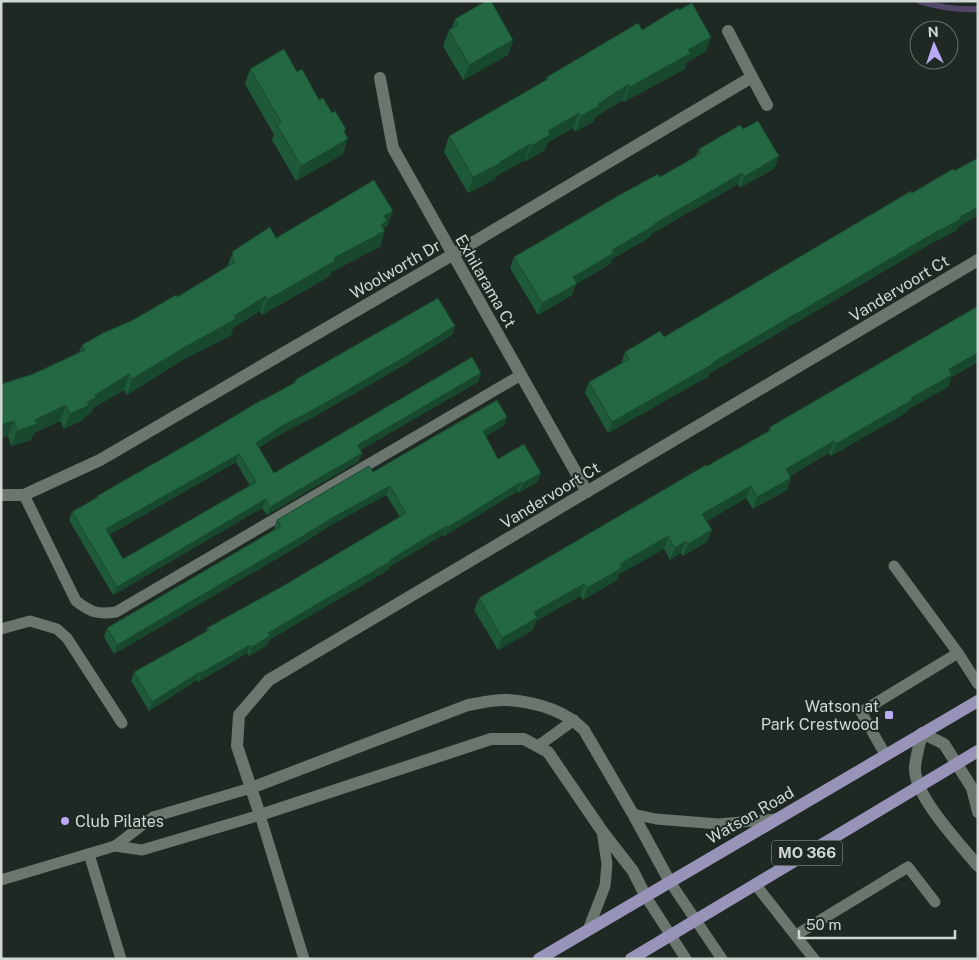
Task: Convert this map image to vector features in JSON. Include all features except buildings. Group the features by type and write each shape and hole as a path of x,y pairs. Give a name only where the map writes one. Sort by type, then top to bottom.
{"main road":[{"name":"Watson Road","path":"539,959 978,701"},
{"name":"MO 366","path":"631,959 978,750"}],"street":[{"path":"728,31 767,105"},
{"name":"Woolworth Dr","path":"1,495 24,494 100,460 452,255 752,77"},
{"name":"Exhilarama Ct","path":"380,78 393,148 587,492"},
{"name":"Vandervoort Ct","path":"260,815 237,746 238,715 269,680 978,260"},
{"path":"251,788 468,705 506,700 544,706 574,720 584,730 670,882"},
{"path":"978,812 972,788 957,762 944,744 922,733 915,768 918,785 934,812 978,866"},
{"path":"260,815 491,739 524,739 548,752 602,832 633,871 646,897"}],"lane":[{"path":"24,494 76,601 87,609 101,615 116,612 520,375"},
{"path":"894,566 958,653 978,684"},
{"path":"1,629 30,621 57,629 67,638 122,723"},
{"path":"886,754 861,712 958,653"},
{"path":"538,746 574,720"},
{"path":"1,880 115,846 153,817 251,788"},
{"path":"633,814 656,819 718,824 776,818"},
{"path":"115,846 142,850 260,815 304,959"},
{"path":"588,930 605,886 606,864 602,832"},
{"path":"89,854 121,959"},
{"path":"796,935 908,867 935,902"},
{"path":"670,882 722,959"},
{"path":"755,884 814,959"},
{"path":"646,897 686,959"}],"waterway":[{"path":"919,1 948,8 978,9"}],"place":[{"name":"Watson at Park Crestwood","path":"889,715"},
{"name":"Club Pilates","path":"65,821"}]}
